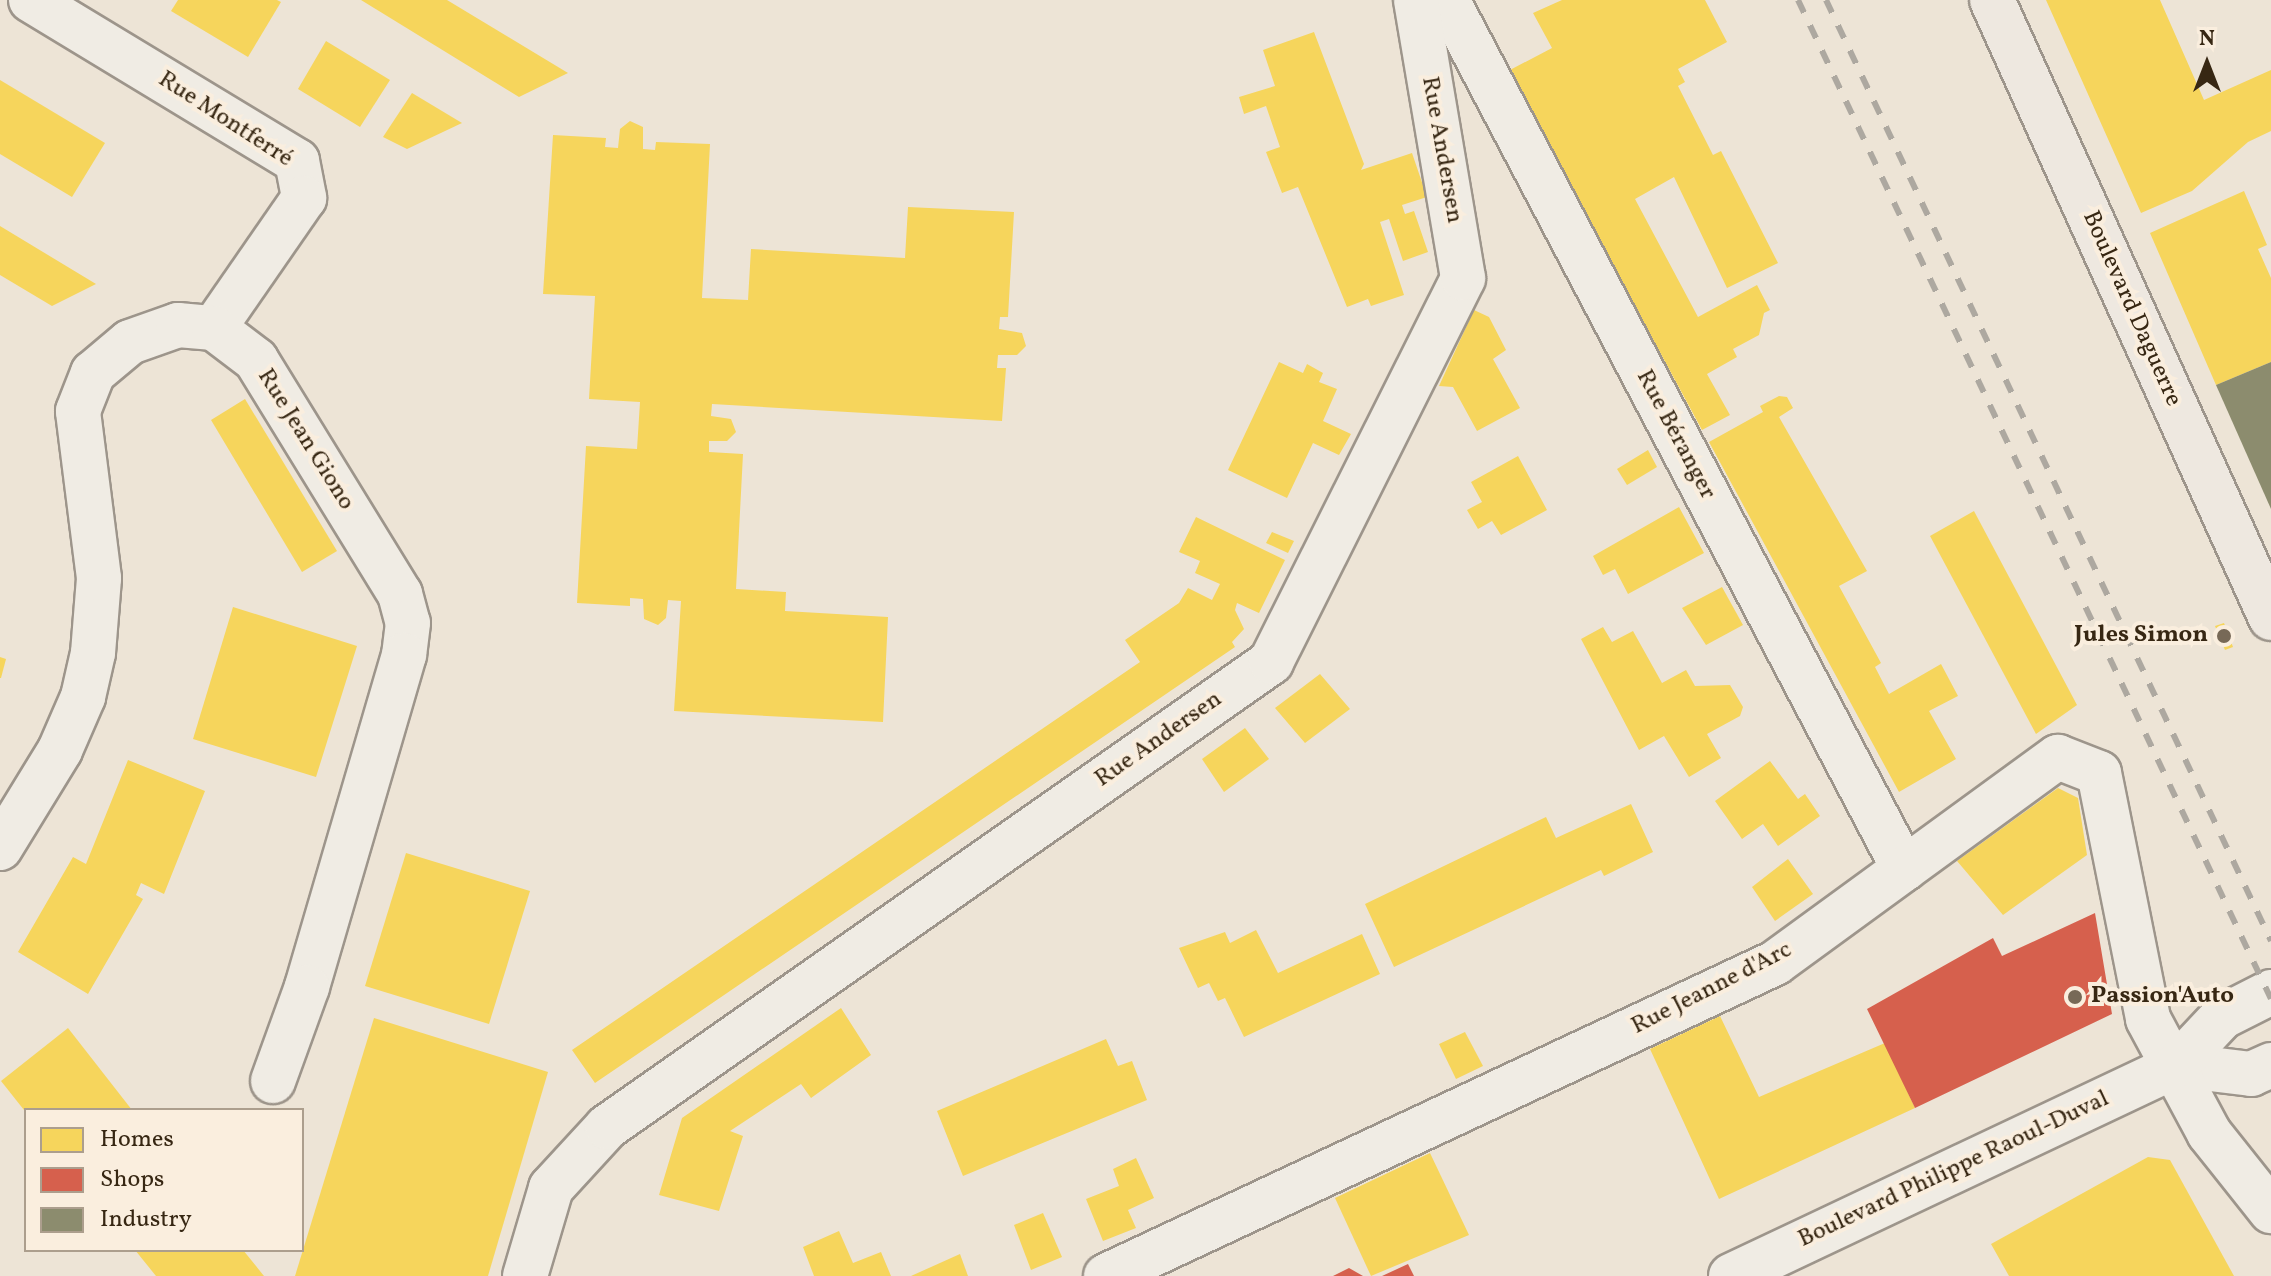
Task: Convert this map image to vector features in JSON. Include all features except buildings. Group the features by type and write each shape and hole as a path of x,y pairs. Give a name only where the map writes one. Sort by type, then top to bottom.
{"main road":[{"name":"Boulevard Daguerre","path":"1992,0 2271,618"}],"street":[{"name":"Rue Montferré","path":"31,0 297,161 304,198 214,328"},
{"name":"Rue Andersen","path":"525,1276 551,1188 607,1127 1271,662 1463,278 1416,0"},
{"name":"Rue Béranger","path":"1447,0 1904,869"},
{"path":"0,848 60,750 83,697 93,653 99,578 78,411 88,385 93,373 130,342 178,325 214,328"},
{"name":"Rue Jean Giono","path":"214,328 256,360 400,594 408,623 404,655 307,987 273,1081"},
{"name":"Rue Jeanne d'Arc","path":"1106,1276 1775,963 2058,757 2099,773 2148,1019 2177,1065"},
{"name":"Boulevard Philippe Raoul-Duval","path":"1731,1276 2177,1065 2222,1017 2271,992"},
{"path":"2177,1065 2251,1074 2271,1065"},
{"path":"2177,1065 2209,1133 2271,1211"}],"railway":[{"path":"1798,0 2271,999"},
{"path":"1826,0 2271,941"}],"place":[{"name":"Jules Simon","path":"2224,636"},
{"name":"Passion'Auto","path":"2075,997"}]}
